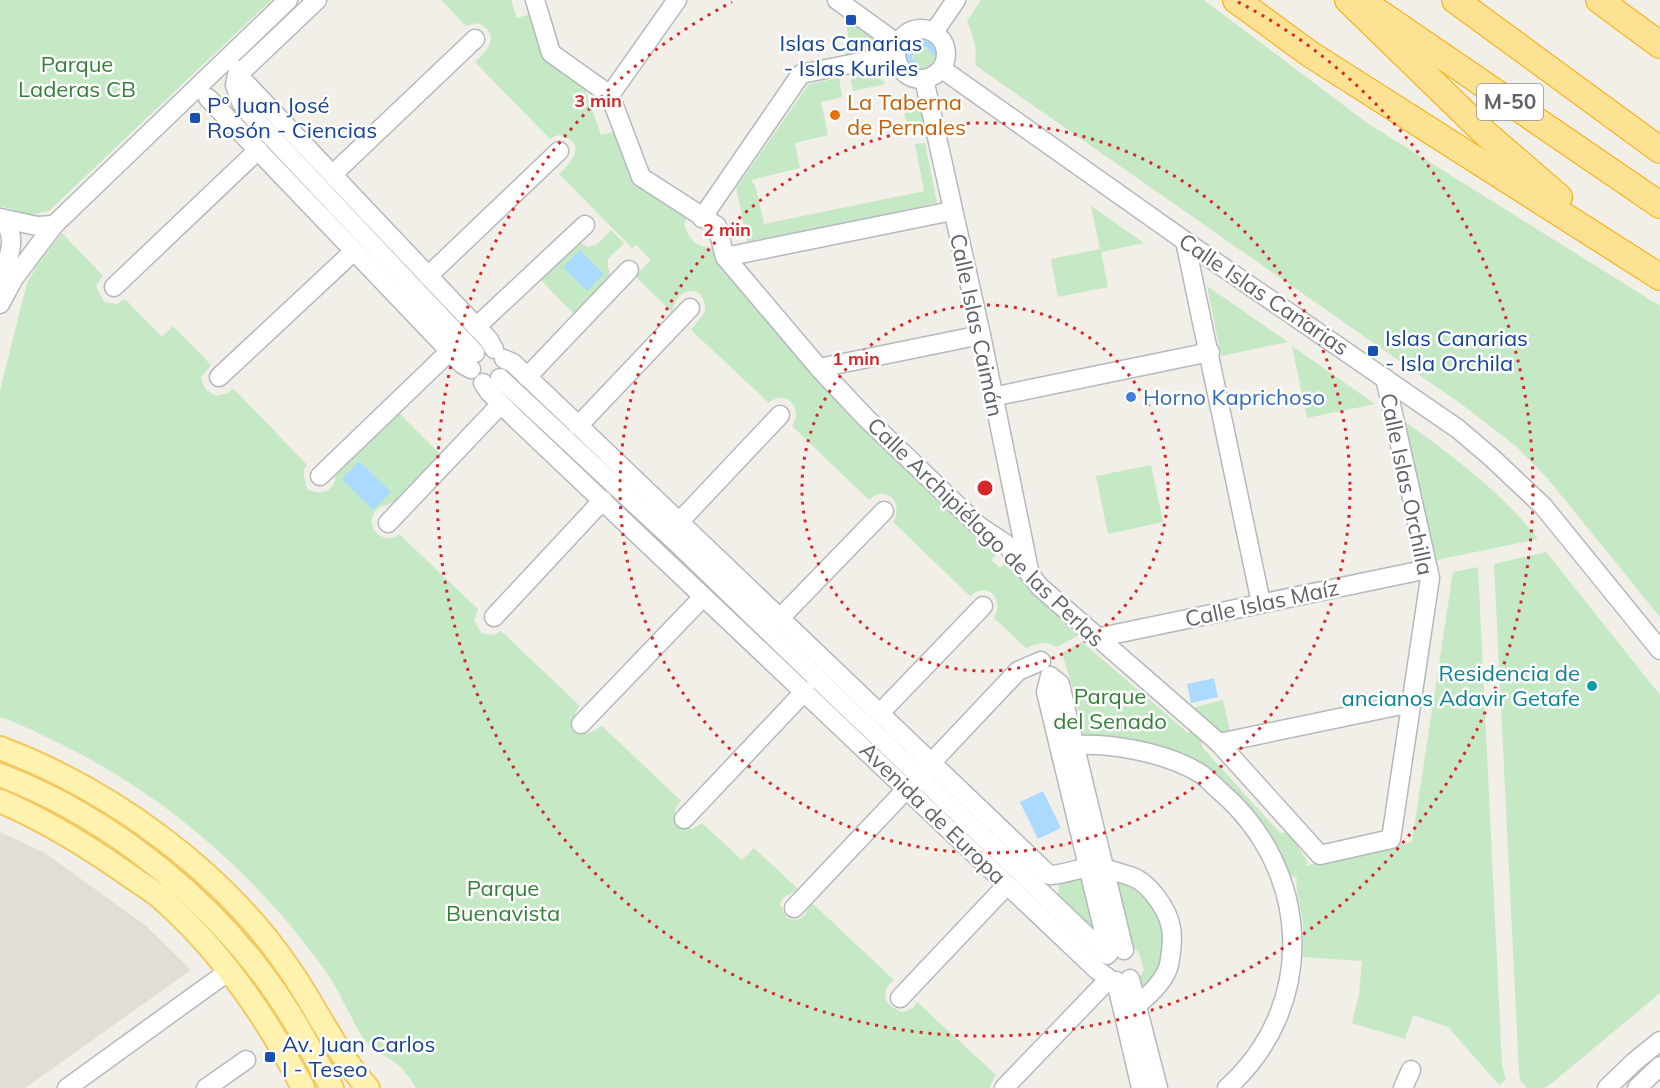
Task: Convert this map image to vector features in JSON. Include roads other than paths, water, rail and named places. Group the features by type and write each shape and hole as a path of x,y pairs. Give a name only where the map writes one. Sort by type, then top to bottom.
{"highway":[{"path":"1236,0 1310,54 1656,275"},
{"path":"1348,0 1486,134 1601,232 1656,275"},
{"name":"M-50","path":"1360,0 1660,206"},
{"name":"M-50","path":"1455,0 1660,150"},
{"path":"1599,0 1660,45"}],"main road":[{"path":"0,748 64,777 110,802 194,864 227,895 289,968 342,1056 368,1088"},
{"path":"0,775 25,784 94,822 135,850 206,910 261,973 280,1000 332,1088"},
{"path":"0,801 55,827 160,898 201,938 230,971 263,1015 303,1088"},
{"path":"342,1088 360,1088"}],"street":[{"path":"0,304 14,278 54,225 288,0"},
{"path":"212,99 227,92 237,78 317,0"},
{"path":"535,0 551,53 610,95 677,0"},
{"path":"702,218 801,74 897,49 910,32 919,30 934,32 944,43 946,51 942,69 924,79 904,72 897,49 837,0"},
{"path":"934,32 956,0"},
{"path":"1599,0 1637,17 1660,32"},
{"path":"245,107 235,85 239,61 247,39"},
{"path":"333,174 475,39"},
{"name":"Calle Islas Canarias","path":"942,69 1185,241 1458,429 1543,506 1660,650"},
{"name":"Avenida de Europa","path":"237,78 333,174 489,340 499,354 527,377 1049,875 1096,868"},
{"name":"Calle Islas Caimán","path":"924,79 981,335 1029,572"},
{"name":"Calle Archipiélago de las Perlas","path":"610,95 641,177 717,226 725,257 819,368 911,463 979,526 1006,544 1040,587 1219,743 1320,855"},
{"name":"Avenida de Europa","path":"182,101 193,98 212,99 238,103 245,107 412,285 482,371 501,404 758,649 1114,953"},
{"name":"Avenida de Europa","path":"212,99 450,351 482,371 561,435 680,546 826,687 1007,885 1097,970 1116,979"},
{"path":"114,287 258,150"},
{"path":"428,276 559,151"},
{"path":"305,199 335,205"},
{"path":"725,257 952,211"},
{"path":"0,218 37,226 54,225"},
{"path":"0,218 9,226 12,235 1,286 0,304"},
{"path":"380,225 384,255"},
{"path":"476,327 585,225"},
{"path":"1185,241 1261,603"},
{"path":"219,377 354,250"},
{"path":"527,377 629,270"},
{"path":"411,312 412,285"},
{"path":"578,426 690,308"},
{"path":"819,368 981,335"},
{"path":"481,350 499,354 505,366 482,371 481,350"},
{"path":"320,476 450,351"},
{"path":"993,397 1210,352"},
{"name":"Calle Islas Orchilla","path":"1320,855 1391,839 1430,578 1385,378"},
{"path":"388,523 501,404"},
{"path":"679,522 780,415"},
{"path":"559,459 561,435"},
{"path":"624,495 625,470"},
{"path":"494,617 603,500"},
{"path":"780,618 884,511"},
{"path":"656,551 680,546"},
{"name":"Calle Islas Maíz","path":"1096,638 1428,569"},
{"path":"708,573 730,570"},
{"path":"581,724 704,597"},
{"path":"880,713 982,606"},
{"path":"758,649 761,624"},
{"path":"825,661 826,687"},
{"path":"794,908 1018,671 1041,661"},
{"path":"684,819 805,691"},
{"path":"1219,743 1411,704"},
{"path":"1114,953 1066,746 1150,752 1200,774 1238,807 1261,836 1270,852 1287,896 1293,932 1292,959 1282,1010 1264,1045 1241,1076 1227,1088"},
{"path":"1096,868 1133,876 1148,887 1161,903 1171,927 1168,967 1150,995 1138,1004"},
{"path":"900,998 1007,885"},
{"path":"1004,1088 1116,979 1136,969 1135,959 1131,954 1114,953 1104,961 1103,969 1116,979 1138,1004 1158,1088"},
{"path":"67,1088 230,971"},
{"path":"1116,979 1141,1088"},
{"path":"1607,1088 1660,1041"},
{"path":"206,1088 246,1060"},
{"path":"1636,1088 1660,1066"},
{"path":"1403,1088 1411,1070"}],"water":[{"path":"924,37 934,43 938,52 933,55 927,47 913,53 912,58 920,70 914,72 904,60 905,47 912,38"},
{"path":"580,250 604,274 587,291 563,267"},
{"path":"359,461 391,492 373,510 342,479"},
{"path":"1214,678 1218,697 1191,703 1187,684"},
{"path":"1043,791 1061,828 1038,839 1020,802"}],"place":[{"name":"Islas Canarias - Islas Kuriles","path":"851,20"},
{"name":"La Taberna de Pernales","path":"835,115"},
{"name":"Pº Juan José Rosón - Ciencias","path":"195,118"},
{"name":"Islas Canarias - Isla Orchila","path":"1373,351"},
{"name":"Horno Kaprichoso","path":"1131,397"},
{"name":"Residencia de ancianos Adavir Getafe","path":"1592,686"},
{"name":"Av. Juan Carlos I - Teseo","path":"270,1057"}],"park label":[{"name":"Parque Laderas CB","path":"77,76"},
{"name":"Parque del Senado","path":"1110,708"},
{"name":"Parque Buenavista","path":"503,900"}]}
